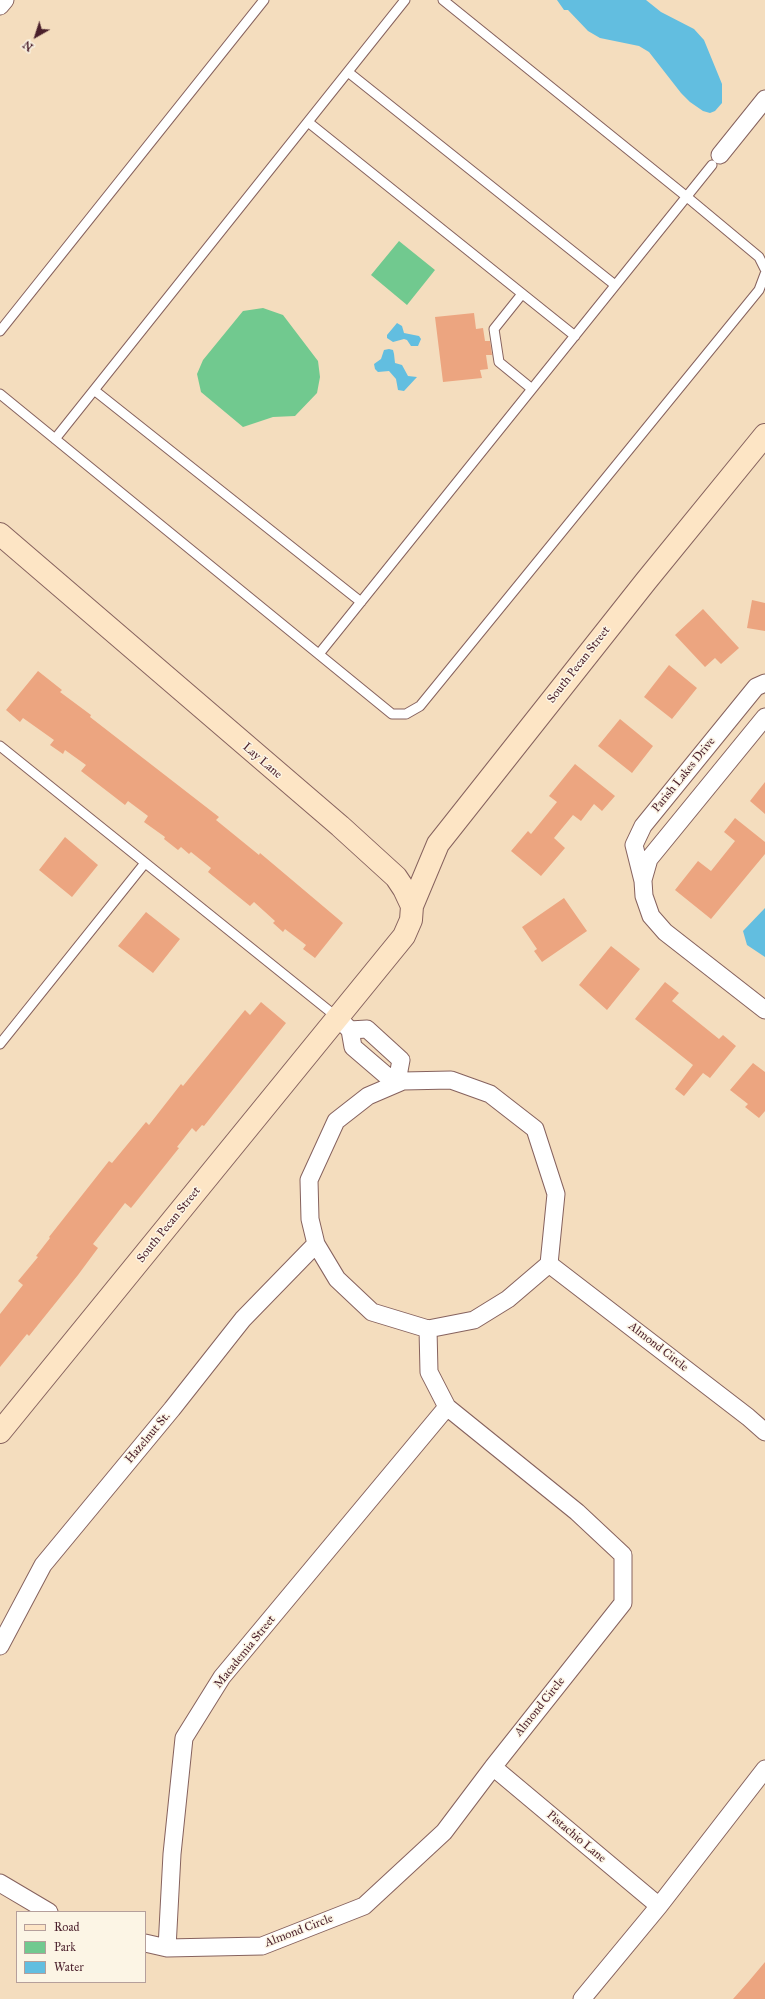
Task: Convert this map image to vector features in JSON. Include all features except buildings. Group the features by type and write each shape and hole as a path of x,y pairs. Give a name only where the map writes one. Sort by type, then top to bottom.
{"street":[{"path":"0,6 5,0"},
{"path":"716,160 765,99"},
{"name":"South Pecan Street","path":"412,906 438,844 641,587 765,435"},
{"name":"Lay Lane","path":"0,534 340,826 396,877 404,889 412,906"},
{"name":"Parish Lakes Drive","path":"765,683 756,687 643,826 634,845 643,881 644,896 651,916 665,932 765,1010"},
{"name":"Parish Lakes Drive","path":"643,881 649,859 765,717"},
{"path":"344,1024 404,936 411,920 412,906"},
{"path":"344,1024 352,1047 388,1077 451,1080 490,1094 535,1129 556,1194 549,1264 508,1299 474,1320 428,1329 372,1312 337,1279 316,1244 310,1220 309,1180 336,1121 368,1096 400,1078"},
{"path":"344,1024 367,1029 401,1060 400,1078"},
{"name":"South Pecan Street","path":"0,1432 344,1024"},
{"name":"Hazelnut St.","path":"0,1646 42,1565 172,1408 243,1319 316,1244"},
{"name":"Almond Circle","path":"549,1264 748,1417 765,1432"},
{"name":"Almond Circle","path":"146,1943 167,1948 262,1946 364,1906 444,1832 493,1766 623,1604 623,1555 577,1512 447,1407 429,1372 428,1329"},
{"name":"Macademia Street","path":"167,1948 172,1854 184,1738 222,1677 447,1407"},
{"name":"Pistachio Lane","path":"493,1766 659,1906"},
{"path":"582,1999 659,1906 765,1769"},
{"path":"0,1882 47,1911"}],"lane":[{"path":"0,331 264,0"},
{"path":"54,439 405,0"},
{"path":"443,0 759,257 765,269"},
{"path":"348,72 615,285"},
{"path":"308,122 575,336"},
{"path":"318,654 716,160"},
{"path":"0,394 392,714 406,714 420,706 759,290 765,274"},
{"path":"522,294 494,330 499,362 532,389"},
{"path":"94,390 361,602"},
{"path":"0,746 344,1024"},
{"path":"0,1044 145,863"}],"green space":[{"path":"399,241 435,270 407,305 371,275"},
{"path":"263,308 283,315 318,361 320,377 317,393 295,416 273,417 243,427 201,392 197,374 203,360 243,311"}],"water":[{"path":"557,0 646,0 661,12 694,29 704,40 722,84 722,103 715,111 710,113 703,111 690,102 681,93 649,52 639,46 600,38 588,31 568,10 564,10"},
{"path":"397,323 402,326 404,333 419,336 421,339 418,346 411,346 407,340 404,339 393,342 387,338 387,335"},
{"path":"384,350 393,350 395,363 402,365 408,376 417,377 404,391 398,390 396,379 389,371 378,372 375,369 374,364 381,359"},
{"path":"765,908 765,957 747,945 743,931"}]}
